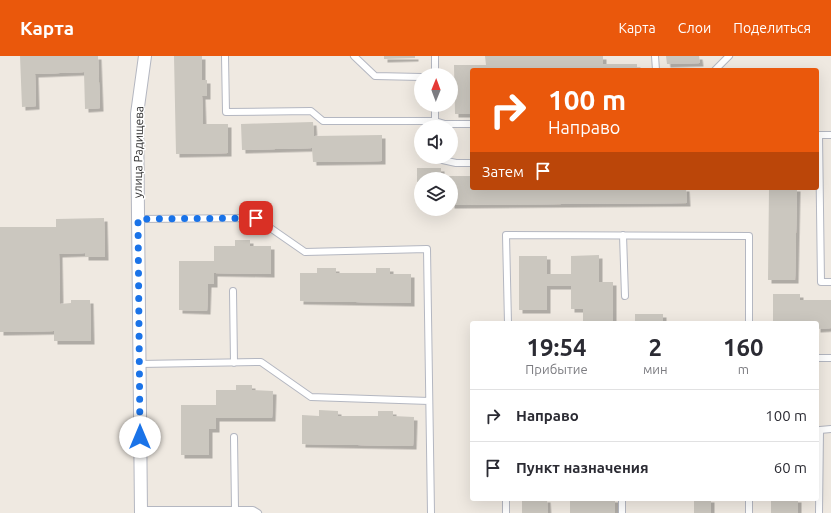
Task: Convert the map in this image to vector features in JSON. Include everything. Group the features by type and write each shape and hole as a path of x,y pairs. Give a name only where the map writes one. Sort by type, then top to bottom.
{"street":[{"name":"улица Радищева","path":"141,511 137,114 145,56"}],"lane":[{"path":"225,56 226,112 312,111 323,121 414,123"},
{"path":"354,56 375,76 414,76"},
{"path":"435,56 435,68"},
{"path":"656,56 656,68"},
{"path":"717,68 729,56"},
{"path":"458,124 470,124"},
{"path":"831,135 819,135 821,282 831,282"},
{"path":"458,163 470,164"},
{"path":"138,219 256,218 305,252 427,249 431,513"},
{"path":"508,321 506,235 749,236 749,321"},
{"path":"623,235 625,296"},
{"path":"233,291 234,363"},
{"path":"819,358 831,358"},
{"path":"140,364 261,362 311,397 429,401"},
{"path":"819,513 820,430 831,429"},
{"path":"234,437 235,510"},
{"path":"506,501 506,513"},
{"path":"622,501 622,513"},
{"path":"749,501 749,513"},
{"path":"141,511 253,510 258,513"}],"building":[{"path":"20,56 98,56 100,108 85,109 84,72 35,74 36,106 22,107"},
{"path":"174,56 202,56 202,80 207,80 207,96 202,96 203,124 228,124 228,153 176,154"},
{"path":"384,56 415,56 415,58 384,59"},
{"path":"485,56 603,56 603,64 637,64 637,68 470,68 470,114 455,114 455,112 458,112 458,68 454,68 454,65 486,65"},
{"path":"666,56 699,56 700,63 667,64"},
{"path":"313,122 314,136 382,135 382,161 313,162 312,148 242,150 241,124"},
{"path":"417,168 441,168 441,172 417,172"},
{"path":"458,176 470,176 470,190 686,190 687,203 458,205"},
{"path":"769,190 797,190 795,280 768,280"},
{"path":"104,218 105,257 85,257 85,253 59,254 60,304 71,303 71,300 90,300 91,341 54,341 54,331 0,332 0,227 56,227 56,219"},
{"path":"235,240 250,240 250,246 271,246 271,274 214,273 214,284 208,284 207,311 179,310 179,261 214,261 214,246 235,246"},
{"path":"599,255 599,282 613,282 613,321 583,321 583,309 571,309 571,286 547,286 547,310 519,310 519,256 547,256 547,274 571,274 571,256"},
{"path":"317,268 336,268 336,273 376,273 376,268 390,268 390,274 411,274 411,303 300,301 300,273 317,273"},
{"path":"773,294 800,294 800,300 831,300 831,328 819,329 819,321 773,321"},
{"path":"635,314 663,314 663,321 635,321"},
{"path":"236,385 252,385 252,390 273,391 272,418 216,418 216,429 209,429 209,455 181,455 181,405 216,405 216,390 236,390"},
{"path":"319,410 338,411 338,416 378,416 378,411 393,411 393,416 414,417 413,446 302,444 302,415 319,416"},
{"path":"522,501 547,501 548,513 522,513"},
{"path":"570,501 615,501 615,513 570,513"},
{"path":"694,501 711,501 711,513 694,513"},
{"path":"771,501 798,501 798,513 771,513"}],"route":[{"path":"140,437 138,219 256,218"}]}
